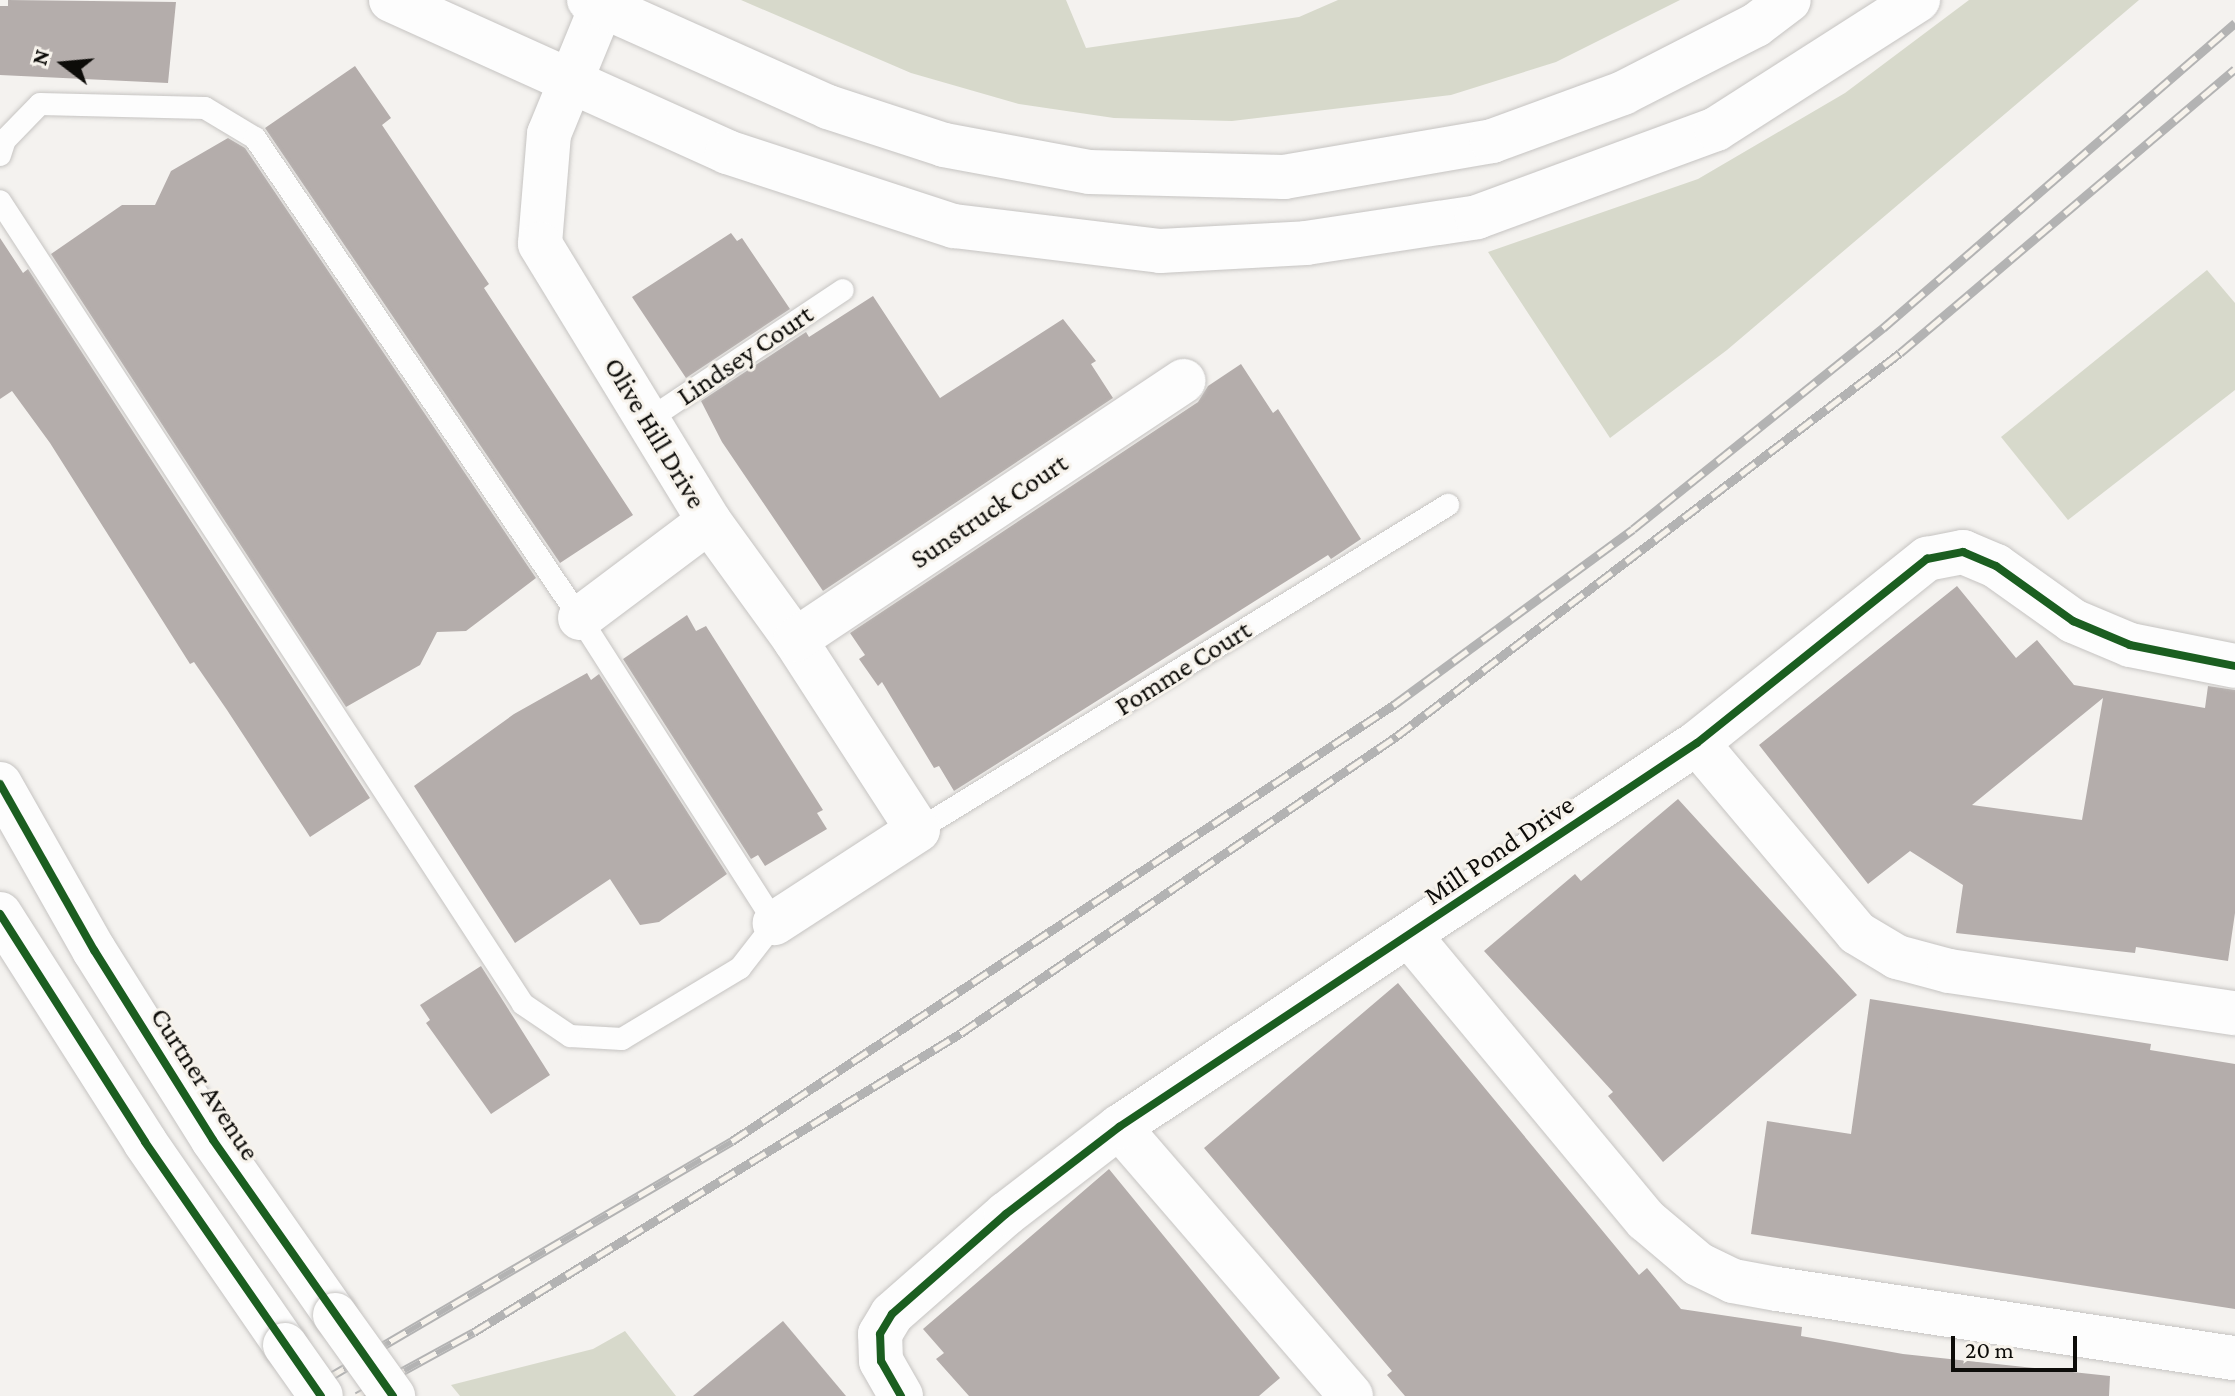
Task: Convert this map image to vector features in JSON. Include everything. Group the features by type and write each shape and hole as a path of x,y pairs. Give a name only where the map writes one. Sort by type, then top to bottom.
{"street":[{"path":"391,0 727,152 954,226 1160,251 1306,243 1477,217 1716,129 1918,0"},
{"path":"598,2 828,107 944,145 1089,172 1284,177 1492,141 1623,93 1756,25 1789,0"},
{"name":"Olive Hill Drive","path":"598,2 549,134 540,244 709,521 795,640 918,830"},
{"name":"Sunstruck Court","path":"795,640 1184,381"},
{"path":"580,618 709,521"},
{"name":"Mill Pond Drive","path":"901,1396 881,1361 880,1334 892,1314 1006,1214 1119,1127 1697,743 1927,559 1963,552 1996,566 2073,621 2130,645 2235,666"},
{"path":"1697,743 1857,933 1897,957 1949,971 2235,1013"},
{"name":"Curtner Avenue","path":"0,784 94,950 213,1140 393,1396"},
{"path":"775,923 918,830"},
{"path":"0,914 145,1142 321,1396"},
{"name":"Mill Pond Drive","path":"1410,936 1646,1220 1698,1264 1733,1281 1777,1289 2235,1358"},
{"path":"1119,1127 1351,1396"}],"lane":[{"path":"0,155 5,140 40,104 205,108 255,138 580,618 775,923 740,968 622,1039 570,1036 523,1004 0,201"},
{"name":"Lindsey Court","path":"648,420 843,290"},
{"name":"Pomme Court","path":"918,830 1448,505"}],"shaded area":[{"path":"741,0 1066,0 1086,48 1299,17 1338,0 1680,0 1556,62 1451,95 1232,121 1114,118 1019,104 911,73"},
{"path":"1969,0 2139,0 1727,350 1610,438 1488,252 1698,179 1845,93"},
{"path":"2207,270 2235,303 2235,390 2068,520 2001,437"},
{"path":"625,1331 676,1396 460,1396 451,1385 593,1349"}],"building":[{"path":"8,0 176,2 168,83 0,75 0,6 8,6"},
{"path":"355,66 391,118 382,125 489,284 484,288 633,515 560,563 265,128"},
{"path":"228,138 245,148 536,578 466,631 437,632 420,665 346,707 51,254 122,205 155,205 171,171"},
{"path":"731,233 737,241 742,238 790,309 686,378 632,297"},
{"path":"0,238 23,273 28,269 370,798 310,837 194,662 190,664 50,443 12,391 0,399"},
{"path":"873,296 940,398 1063,319 1096,361 1091,364 1113,398 823,591 722,442 701,401 806,332 809,337"},
{"path":"1241,364 1273,413 1278,409 1361,539 1331,559 1328,555 954,791 939,766 934,768 882,682 878,686 859,659 865,655 850,633 1198,402 1208,386"},
{"path":"1957,586 2016,658 2037,640 2074,685 2205,708 2208,686 2235,690 2235,913 2228,961 2136,947 2135,953 1956,933 1963,885 1910,851 1868,884 1759,745","holes":["2103,698 2082,820 1972,805"]},
{"path":"687,615 696,631 706,626 823,810 817,813 827,829 765,866 758,855 751,859 623,659"},
{"path":"587,673 591,680 599,674 727,874 659,922 640,925 610,879 515,943 414,786 514,714"},
{"path":"1678,799 1857,995 1663,1162 1608,1096 1613,1092 1484,951 1575,874 1581,881"},
{"path":"481,966 550,1075 491,1114 426,1023 430,1020 420,1005"},
{"path":"1398,983 1639,1275 1647,1268 1681,1309 1802,1327 1801,1336 1903,1354 2110,1376 2109,1396 1405,1396 1387,1375 1392,1371 1204,1148"},
{"path":"1870,999 2151,1044 2150,1050 2235,1064 2235,1309 1751,1234 1767,1121 1851,1134"},
{"path":"1109,1169 1280,1378 1259,1396 969,1396 936,1359 944,1353 923,1329"},
{"path":"783,1321 846,1396 693,1396"}],"railway":[{"path":"297,1396 732,1141 1395,704 1633,529 1883,328 2235,23"},
{"path":"357,1396 474,1332 961,1033 1397,736 1900,353 2235,69"}],"cycle path":[{"path":"901,1396 881,1361 880,1334 892,1314 1006,1214 1119,1127 1697,743 1927,559 1963,552 1996,566 2073,621 2130,645 2235,666"},
{"path":"0,784 94,950 213,1140 393,1396"},
{"path":"0,914 145,1142 321,1396"}]}
